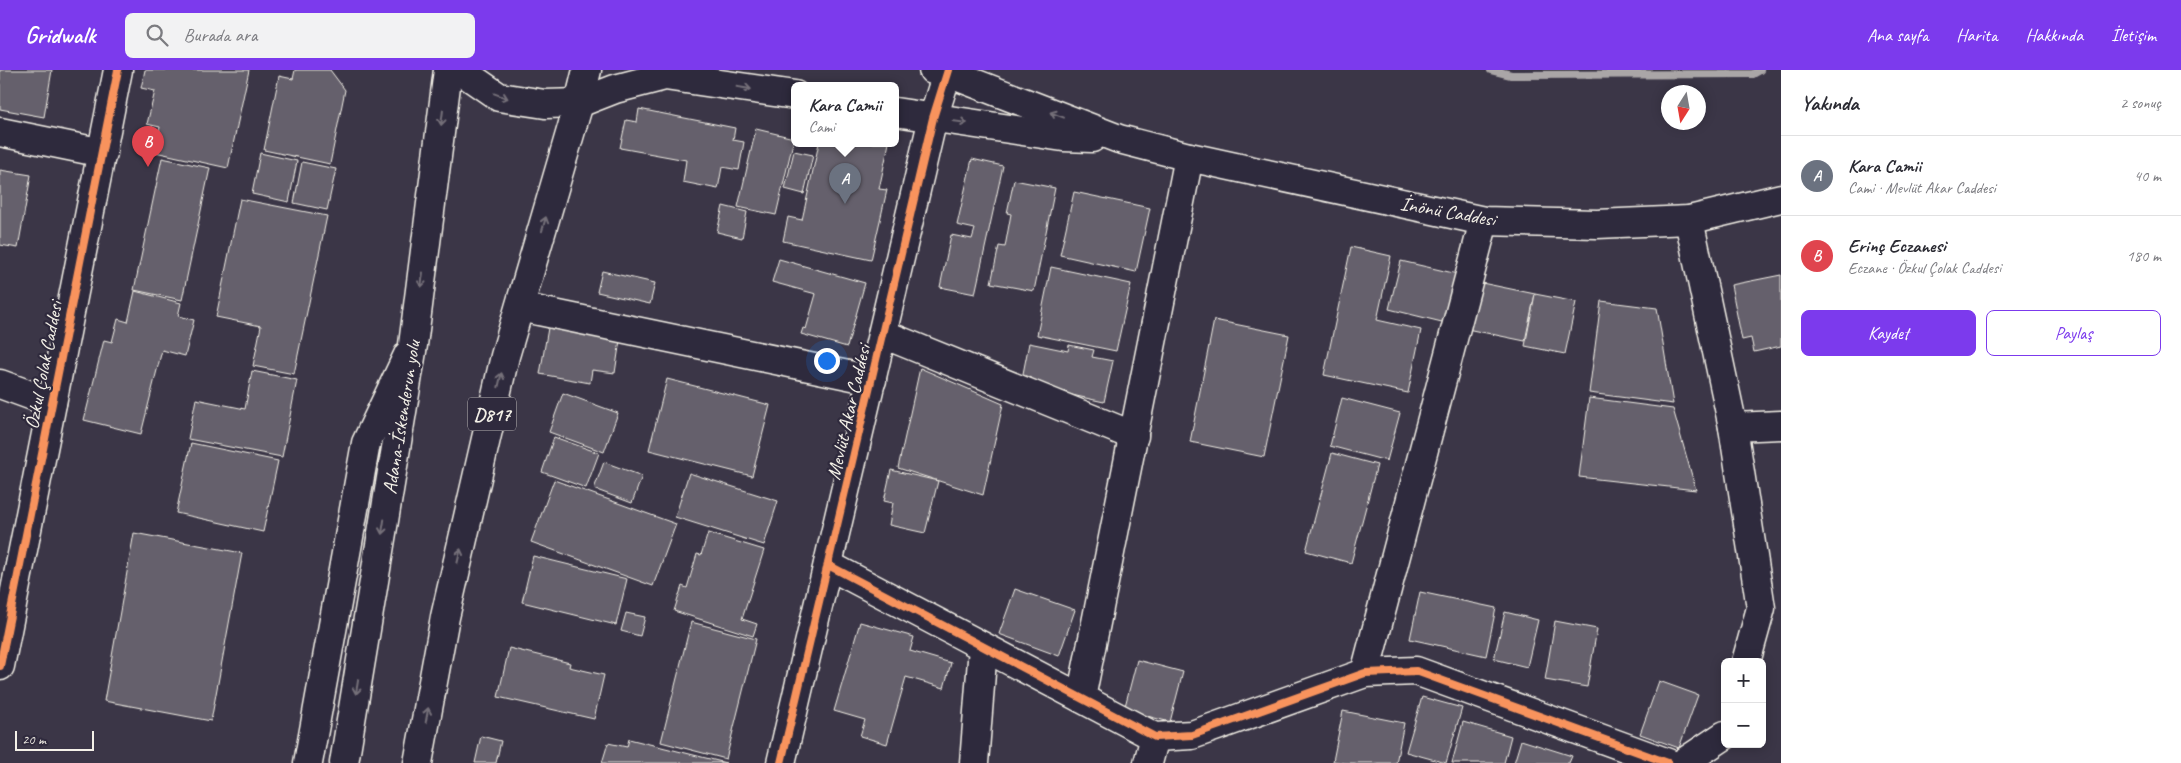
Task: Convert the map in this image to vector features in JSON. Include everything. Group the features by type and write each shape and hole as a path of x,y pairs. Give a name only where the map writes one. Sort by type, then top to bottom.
{"main road":[{"name":"Özkul Çolak Caddesi","path":"0,666 118,70"},
{"name":"Adana-İskenderun yolu","path":"344,763 413,345 448,70"},
{"path":"460,70 499,97 544,104 580,102 615,89 665,76 791,94"},
{"name":"D817","path":"418,763 445,617 505,356 580,102 587,70"},
{"path":"943,71 1119,139"},
{"name":"Mevlüt Akar Caddesi","path":"781,763 883,334 943,71"},
{"path":"899,113 1063,136 1119,139"},
{"path":"0,132 102,153"},
{"name":"İnönü Caddesi","path":"1119,139 1484,221 1597,224 1689,220 1781,198"},
{"path":"1081,698 1189,156"},
{"path":"1689,220 1771,609 1748,658"},
{"path":"1365,673 1484,221"},
{"path":"520,307 872,380"},
{"path":"883,334 1134,436"},
{"path":"308,763 366,443 413,345"},
{"path":"0,384 52,403"},
{"path":"1733,426 1781,425"},
{"path":"828,565 1155,737 1192,735 1365,673 1416,671 1668,763"},
{"path":"974,763 983,646"},
{"path":"1148,763 1155,737"},
{"path":"1684,763 1721,738"}],"building":[{"path":"0,70 52,70 44,117 0,109"},
{"path":"145,70 249,70 228,168 155,152 160,127 147,124 155,91 141,88"},
{"path":"295,70 330,70 345,90 330,164 264,150 279,76 293,79"},
{"path":"639,109 735,128 733,140 744,142 739,170 722,167 718,189 683,182 686,160 620,148 626,120 637,122"},
{"path":"756,129 791,137 792,147 776,215 738,207"},
{"path":"818,147 888,147 879,189 887,190 871,260 783,241 788,217 802,220"},
{"path":"794,151 813,155 804,194 785,189"},
{"path":"260,153 297,161 289,202 252,194"},
{"path":"162,158 210,168 182,300 134,290"},
{"path":"972,159 1003,166 975,294 940,287 951,235 972,239 975,229 957,225"},
{"path":"302,162 336,169 327,210 294,203"},
{"path":"0,170 31,175 18,248 0,245"},
{"path":"1014,180 1055,188 1034,291 991,283 999,246 1005,247 1011,214 1007,213"},
{"path":"1074,192 1150,208 1136,272 1060,255"},
{"path":"240,199 327,216 294,374 253,366 261,326 216,317"},
{"path":"723,206 747,212 742,238 717,232"},
{"path":"1351,247 1391,256 1377,320 1421,330 1408,393 1324,375"},
{"path":"779,259 865,283 847,347 801,334 803,328 806,329 816,294 772,282"},
{"path":"1401,261 1462,275 1450,324 1389,309"},
{"path":"1051,267 1131,284 1116,351 1037,335"},
{"path":"602,271 655,283 650,304 597,292"},
{"path":"1781,275 1781,346 1754,352 1751,338 1742,340 1731,285"},
{"path":"1477,282 1535,294 1525,341 1467,329"},
{"path":"135,291 181,303 178,316 194,320 185,356 162,350 141,434 84,420 104,340 112,342 118,319 128,322"},
{"path":"1535,294 1576,302 1565,354 1525,346"},
{"path":"1601,301 1657,308 1673,404 1589,393"},
{"path":"1214,320 1289,335 1264,457 1190,442"},
{"path":"548,328 620,340 615,373 592,370 590,383 540,374"},
{"path":"1029,343 1068,351 1069,345 1094,350 1092,357 1113,361 1104,402 1021,384"},
{"path":"920,368 1003,404 983,495 898,468"},
{"path":"252,371 297,380 282,457 188,439 196,399 245,409"},
{"path":"667,379 770,405 752,476 649,450"},
{"path":"563,393 618,413 604,452 549,432"},
{"path":"1342,398 1400,413 1387,461 1330,446"},
{"path":"1589,398 1673,409 1696,490 1579,477"},
{"path":"554,437 599,453 586,488 542,472"},
{"path":"191,443 278,461 263,532 176,513"},
{"path":"1332,453 1377,465 1351,563 1306,551"},
{"path":"604,462 642,476 632,503 594,489"},
{"path":"891,470 938,481 925,533 889,525 893,503 884,501"},
{"path":"689,473 778,501 764,545 675,517"},
{"path":"554,480 676,524 653,586 531,542"},
{"path":"134,533 242,553 211,721 104,701"},
{"path":"708,533 764,550 742,619 757,624 753,636 674,611 682,586 687,588 697,554 701,555"},
{"path":"533,556 627,579 616,625 522,602"},
{"path":"1015,589 1075,610 1059,656 999,634"},
{"path":"1420,592 1496,608 1486,656 1410,639"},
{"path":"1505,612 1538,620 1527,667 1494,659"},
{"path":"626,613 645,617 640,636 621,631"},
{"path":"1555,621 1597,629 1587,687 1545,680"},
{"path":"691,622 756,639 726,759 661,742"},
{"path":"860,622 914,637 910,651 951,663 944,688 906,677 887,744 860,736 865,720 834,711"},
{"path":"509,648 570,663 569,667 604,675 594,719 498,697"},
{"path":"1137,660 1183,672 1170,722 1124,710"},
{"path":"1659,681 1698,695 1679,748 1640,734"},
{"path":"1422,697 1462,708 1446,763 1406,752"},
{"path":"1343,711 1404,723 1396,763 1344,763 1333,761"},
{"path":"1463,722 1511,736 1504,763 1452,763"},
{"path":"481,736 501,741 496,763 475,763"},
{"path":"629,739 726,763 602,763 608,743 627,747"},
{"path":"1521,740 1572,756 1569,763 1514,763"}],"waterway":[{"path":"1491,70 1511,75 1753,74 1760,70"}],"cycle path":[{"path":"0,666 118,70"},
{"path":"781,763 933,118 948,70"},
{"path":"828,565 1155,737 1192,735 1365,673 1416,671 1668,763"}],"place":[{"name":"Erinç Eczanesi","path":"148,167"},
{"name":"Kara Camii","path":"845,204"}]}
